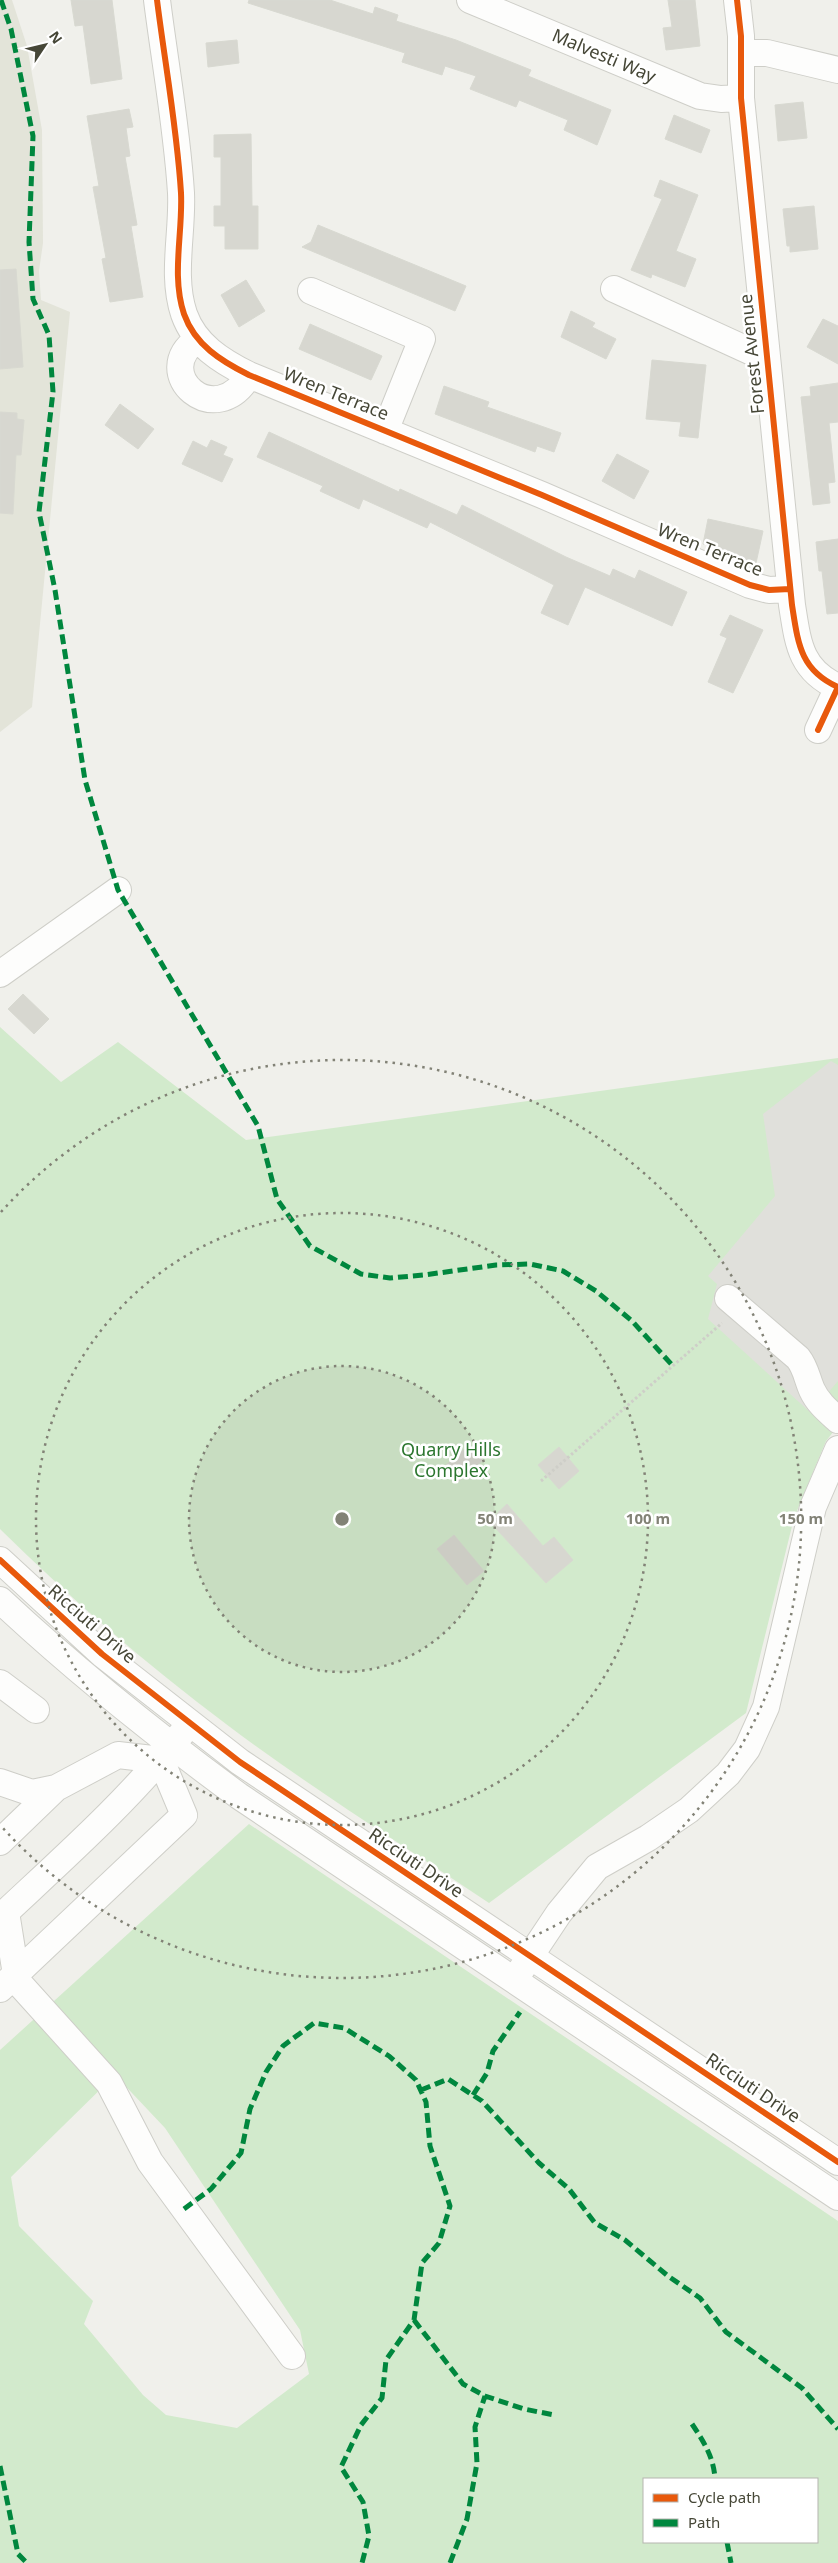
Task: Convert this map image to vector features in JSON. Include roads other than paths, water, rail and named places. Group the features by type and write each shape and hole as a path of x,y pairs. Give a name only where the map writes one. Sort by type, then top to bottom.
{"street":[{"name":"Wren Terrace","path":"157,0 180,184 179,287 184,314 198,339 218,358 249,375 750,585 769,590 790,589"},
{"name":"Malvesti Way","path":"470,0 700,96 721,99 741,98"},
{"name":"Forest Avenue","path":"737,0 741,53 741,98 790,589 798,639 805,659 818,676 838,688"},
{"path":"741,53 767,53 838,70"},
{"path":"614,288 767,359"},
{"path":"311,291 422,339 385,431"},
{"path":"198,339 188,347 180,359 181,375 194,394 210,400 228,397 240,388 249,375"},
{"path":"818,730 838,688"},
{"path":"0,974 118,890"},
{"path":"733,1302 798,1358 803,1365 811,1389 819,1403 838,1420"},
{"path":"515,1980 559,1913 597,1867 662,1830 688,1810 728,1774 747,1750 766,1707 813,1507 838,1449"},
{"name":"Ricciuti Drive","path":"0,1560 102,1654 189,1724 290,1796 838,2162"},
{"path":"0,1600 96,1685 167,1753 262,1812 838,2197"},
{"path":"0,1683 36,1710"},
{"path":"189,1724 167,1753 3,1907 8,1983 109,2082 150,2162 292,2356"},
{"path":"0,1842 56,1788 118,1755 167,1753"},
{"path":"8,1983 184,1814 167,1753"},
{"path":"0,1782 32,1793 56,1788"}],"park label":[{"name":"Quarry Hills Complex","path":"451,1460"}]}
